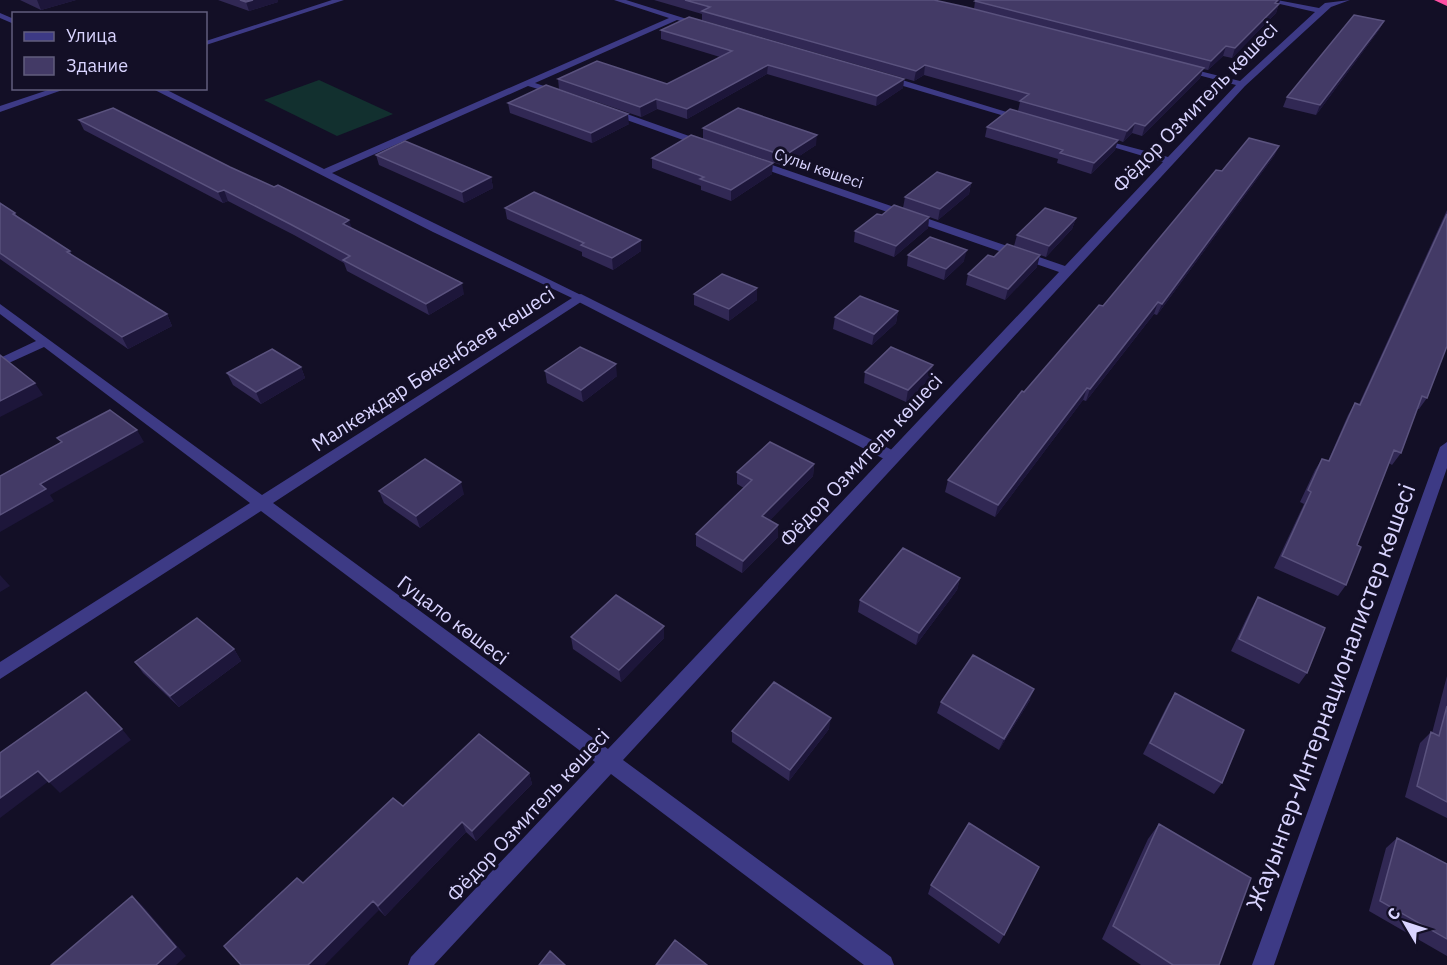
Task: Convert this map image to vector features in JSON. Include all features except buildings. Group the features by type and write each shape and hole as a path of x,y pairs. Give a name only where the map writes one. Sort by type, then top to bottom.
{"highway":[{"path":"1438,0 1447,3"}],"street":[{"path":"308,0 324,6"},
{"path":"207,44 340,0"},
{"path":"618,0 711,27"},
{"path":"1266,0 1320,11"},
{"name":"Фёдор Озмитель көшесі","path":"419,965 607,761 1242,84 1320,11 1328,5 1346,0"},
{"path":"323,173 677,17"},
{"path":"1172,66 1242,84"},
{"path":"872,74 1032,121"},
{"path":"528,83 573,98"},
{"path":"0,109 58,90"},
{"name":"Малкеждар Бөкенбаев көшесі","path":"159,90 580,298"},
{"path":"595,106 719,149"},
{"path":"1089,138 1169,161"},
{"name":"Сулы көшесі","path":"741,157 1067,271"},
{"path":"580,298 893,457"},
{"name":"Малкеждар Бөкенбаев көшесі","path":"0,671 262,505 580,298"},
{"name":"Гуцало көшесі","path":"0,308 883,965"},
{"path":"0,363 45,342"},
{"name":"Жауынгер-Интернационалистер көшесі","path":"1263,965 1447,447"}],"green space":[{"path":"319,80 393,114 337,136 264,100"}]}
